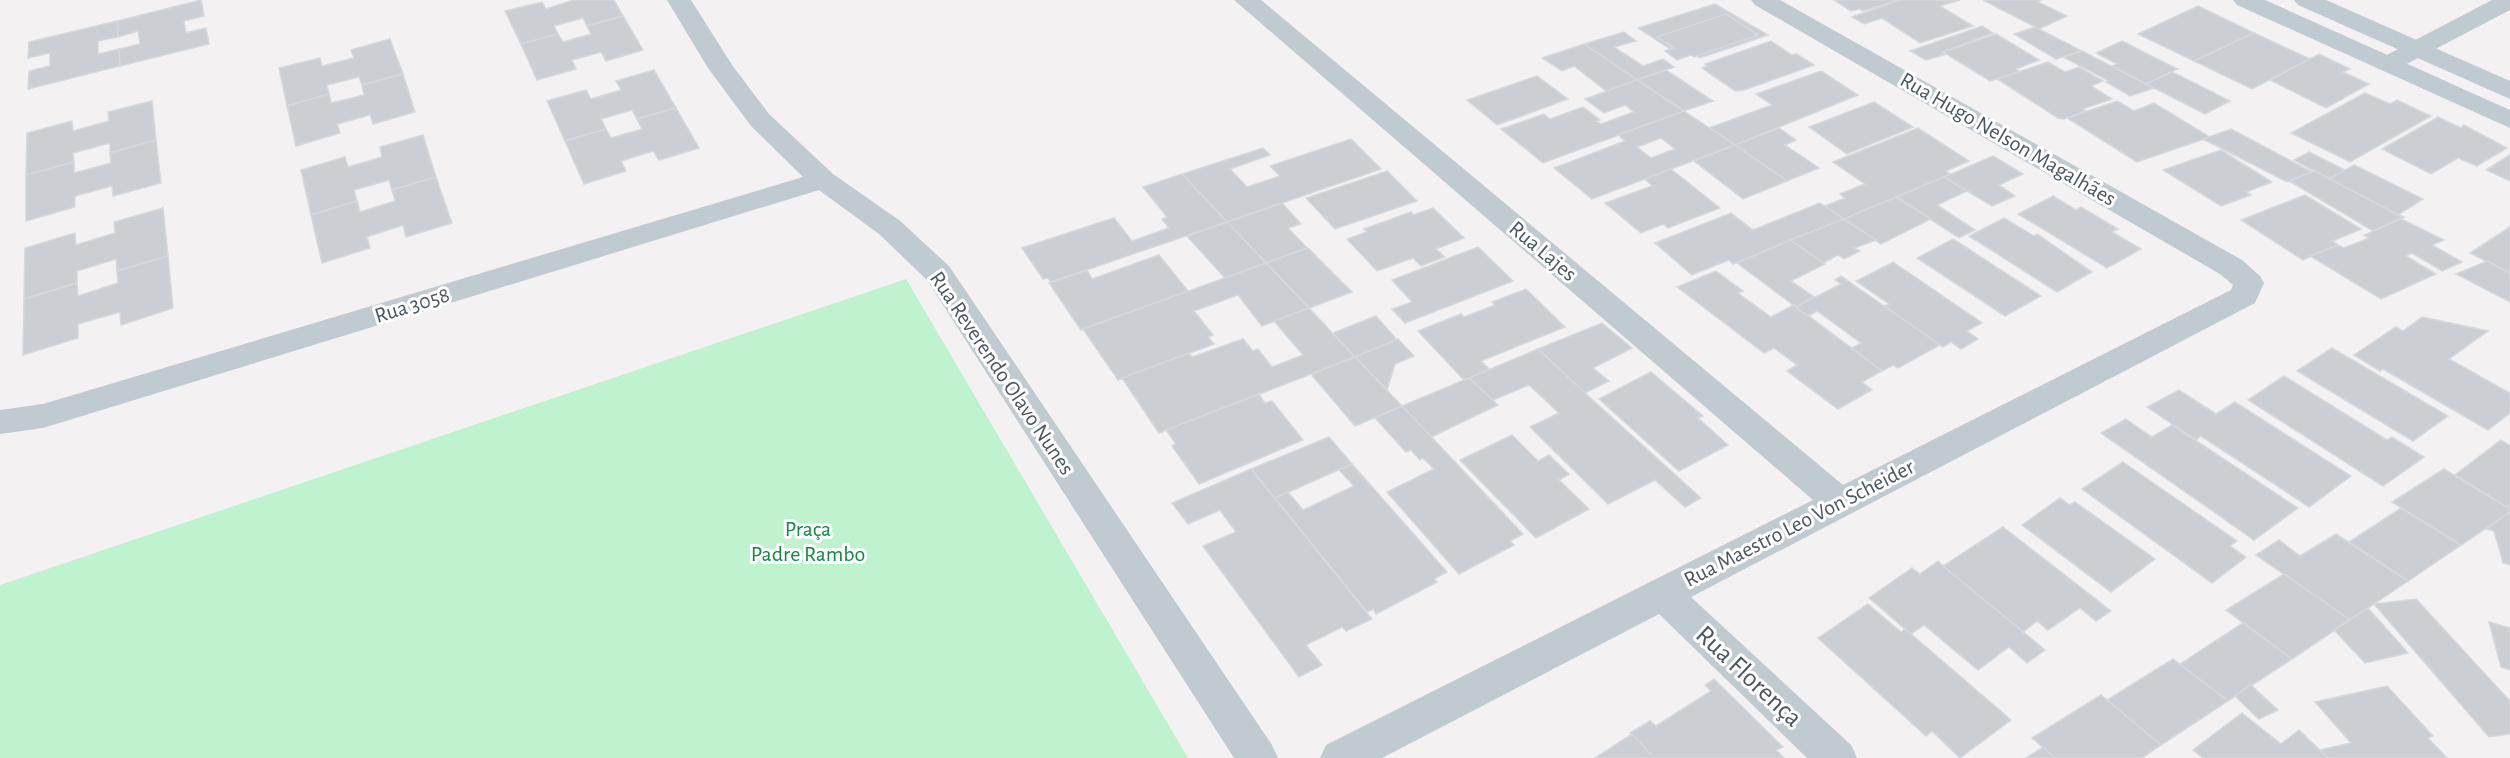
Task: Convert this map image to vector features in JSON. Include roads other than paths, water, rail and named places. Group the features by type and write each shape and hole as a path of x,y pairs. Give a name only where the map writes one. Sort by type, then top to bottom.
{"street":[{"name":"Rua Reverendo Olavo Nunes","path":"679,0 721,68 760,120 823,180 889,227 938,273 1257,758"},
{"name":"Rua Lajes","path":"1246,0 1839,502"},
{"name":"Rua Hugo Nelson Magalhães","path":"1763,0 2231,267 2249,283"},
{"path":"2245,0 2510,120"},
{"path":"2306,0 2510,91"},
{"path":"2388,64 2510,0"},
{"name":"Rua 3058","path":"0,422 43,416 823,180"},
{"name":"Rua Maestro Leo Von Scheider","path":"1341,758 2244,296 2249,283"},
{"name":"Rua Florença","path":"1662,593 1836,758"}],"park label":[{"name":"Praça Padre Rambo","path":"808,542"}]}
